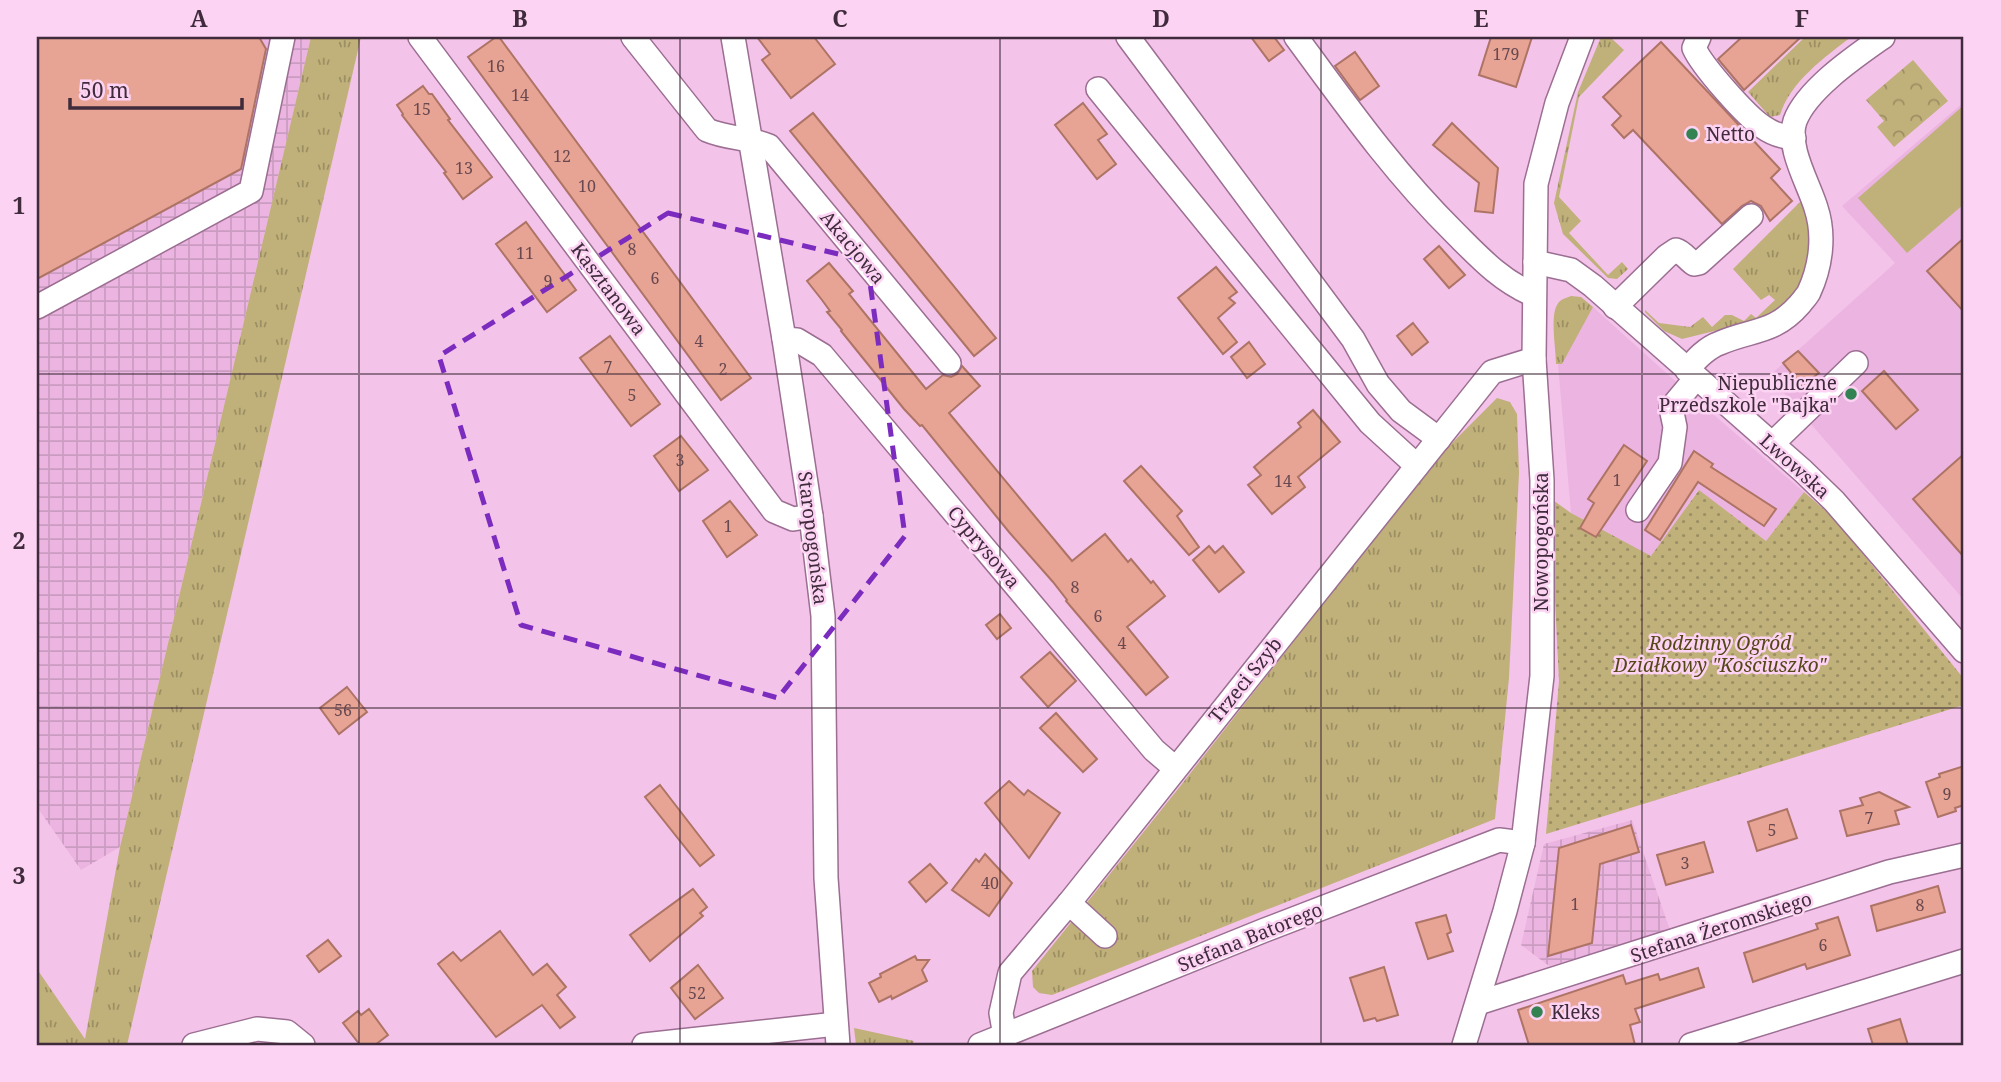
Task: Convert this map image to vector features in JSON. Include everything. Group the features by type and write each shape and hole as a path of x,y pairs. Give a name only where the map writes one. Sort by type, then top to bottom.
{"street":[{"path":"37,307 251,191 283,37"},
{"name":"Kasztanowa","path":"420,37 774,511 793,519 811,516"},
{"path":"633,37 707,130 723,137 750,140"},
{"name":"Staropogońska","path":"733,37 784,339 811,516 822,617 826,878 837,1035"},
{"path":"1128,37 1353,339 1378,384 1401,411 1439,439"},
{"path":"1296,37 1384,156 1418,196 1512,286 1534,295"},
{"name":"Nowopogońska","path":"1464,1045 1523,843 1542,676 1542,480 1534,359 1536,184 1557,103 1582,37"},
{"path":"1699,37 1694,48 1700,62 1760,126 1781,137 1794,138"},
{"path":"1638,510 1670,463 1675,427 1671,408 1703,353 1719,343 1765,330 1787,319 1809,293 1821,252 1821,231 1817,211 1798,164 1794,138 1795,122 1807,102 1847,62 1883,37"},
{"path":"1098,89 1370,423 1417,466"},
{"name":"Akacjowa","path":"750,140 769,146 949,363"},
{"path":"1615,307 1667,256 1676,250 1695,264 1699,263 1751,216"},
{"name":"Lwowska","path":"1535,262 1571,270 1593,286 1835,501 1964,651"},
{"name":"Cyprysowa","path":"784,339 797,340 822,355 1154,750 1175,768"},
{"name":"Trzeci Szyb","path":"1005,1036 1001,1013 1010,973 1069,903 1492,372 1534,359"},
{"path":"1772,444 1856,363"},
{"name":"Stefana Batorego","path":"980,1045 1265,930 1499,840 1523,843"},
{"name":"Stefana Żeromskiego","path":"1478,1003 1889,873 1964,855"},
{"path":"1069,903 1105,936"},
{"path":"1690,1045 1964,961"},
{"path":"194,1045 257,1029 287,1032 303,1045"},
{"path":"643,1045 837,1035"}],"highlighted area":[{"path":"668,213 867,261 905,536 778,698 521,625 439,356"}],"shaded area":[{"path":"37,37 311,37 120,847 81,870 37,807"},
{"path":"1964,102 1964,600 1769,376 1895,263 1842,206"},
{"path":"1593,307 1804,492 1766,541 1698,490 1651,557 1571,513 1558,365"},
{"path":"1632,820 1671,933 1549,966 1521,945 1544,844"}],"green space":[{"path":"311,37 361,37 127,1045 37,1045 37,969 85,1039 120,847"},
{"path":"1601,37 1610,37 1624,50 1579,97 1559,197 1581,221 1569,233 1608,275 1622,262 1628,269 1617,279 1608,278 1563,234 1554,203 1578,92"},
{"path":"1805,37 1851,37 1800,81 1780,115 1770,117 1748,92"},
{"path":"1913,60 1948,101 1894,147 1877,127 1884,121 1866,100"},
{"path":"1964,105 1964,204 1907,253 1858,198"},
{"path":"1803,199 1812,237 1806,292 1771,317 1682,339 1664,331 1645,312 1659,323 1690,327 1703,317 1712,327 1725,315 1732,315 1744,321 1751,314 1756,318 1775,300 1769,295 1761,300 1733,269"},
{"path":"1571,296 1581,297 1593,307 1562,364 1556,364 1555,310 1560,301"},
{"path":"1497,398 1510,402 1517,414 1519,473 1509,678 1495,819 1052,995 1039,993 1033,987 1032,971 1412,490 1444,451"},
{"name":"Rodzinny Ogród Działkowy \"Kościuszko\"","path":"1699,490 1766,541 1804,492 1834,518 1964,679 1964,705 1546,834 1559,681 1550,498 1571,513 1651,556"},
{"path":"854,1028 914,1041 912,1045 856,1045"}],"building":[{"path":"37,37 259,37 266,49 241,169 37,279"},
{"path":"499,37 751,378 721,400 468,57"},
{"path":"757,37 814,37 835,64 791,98 762,60 770,54"},
{"path":"1251,37 1274,37 1284,50 1269,61"},
{"path":"1491,37 1532,37 1516,87 1479,75"},
{"path":"1742,37 1801,37 1744,90 1718,59"},
{"name":"Netto","path":"1661,42 1780,169 1771,178 1792,201 1770,221 1761,206 1751,201 1722,224 1633,130 1624,138 1612,125 1621,116 1603,97"},
{"path":"1355,52 1379,86 1360,100 1335,66"},
{"path":"423,86 432,94 450,119 448,120 492,177 463,199 397,105"},
{"path":"1083,103 1107,134 1098,140 1116,164 1097,179 1055,125"},
{"path":"813,113 996,338 974,356 790,131"},
{"path":"1452,123 1498,168 1493,213 1475,211 1479,183 1433,145"},
{"path":"526,222 576,290 547,312 496,244"},
{"path":"1964,238 1964,312 1927,271"},
{"path":"1439,246 1465,275 1449,288 1424,259"},
{"path":"829,263 853,291 849,294 926,389 943,375 951,377 957,374 962,366 980,386 949,413 1072,561 1105,534 1128,562 1131,559 1165,596 1127,627 1168,677 1146,695 922,425 904,409 827,312 830,311 807,281"},
{"path":"1216,267 1237,292 1229,298 1235,303 1218,318 1237,342 1223,354 1178,298"},
{"path":"1413,323 1428,342 1412,355 1397,336"},
{"path":"610,336 660,404 631,426 580,358"},
{"path":"1249,342 1265,364 1247,378 1231,357"},
{"path":"1798,351 1819,373 1802,386 1783,363"},
{"path":"1884,371 1918,410 1896,429 1862,391"},
{"path":"1313,410 1340,442 1298,477 1305,487 1272,514 1248,485 1261,475 1254,467 1301,427 1298,423"},
{"path":"681,436 708,470 679,491 654,456"},
{"path":"1624,445 1647,461 1596,537 1580,528 1594,503 1588,499"},
{"path":"1694,451 1713,464 1711,467 1776,509 1764,526 1698,482 1660,540 1645,530"},
{"path":"1964,454 1964,557 1913,499"},
{"path":"1141,466 1182,511 1177,516 1199,547 1189,555 1124,481"},
{"path":"730,501 757,535 727,557 703,521"},
{"path":"1209,546 1215,553 1223,546 1244,572 1219,592 1193,560"},
{"path":"1000,614 1011,628 997,639 986,625"},
{"path":"1050,652 1076,681 1048,707 1021,677"},
{"path":"347,687 367,712 339,734 320,708"},
{"path":"1056,713 1097,759 1083,772 1040,728"},
{"path":"1964,766 1964,805 1938,817 1926,782 1940,777 1939,774"},
{"path":"1009,781 1024,795 1028,790 1060,813 1029,858 985,803"},
{"path":"660,785 714,855 700,866 645,797"},
{"path":"1879,792 1909,807 1895,811 1899,824 1847,836 1840,811 1863,805 1860,798"},
{"path":"1787,809 1797,838 1757,851 1748,822"},
{"path":"1631,825 1639,852 1600,864 1592,943 1548,956 1559,848"},
{"path":"1704,842 1713,872 1666,885 1657,855"},
{"path":"985,854 1012,883 989,916 952,890 976,859 979,862"},
{"path":"930,864 947,883 926,902 909,882"},
{"path":"1938,886 1945,912 1877,931 1871,906"},
{"path":"693,889 707,907 700,913 703,916 650,961 630,935"},
{"path":"1446,915 1451,932 1447,934 1453,951 1428,959 1416,923"},
{"path":"1838,917 1850,955 1807,969 1805,964 1753,982 1744,953 1818,929 1816,924"},
{"path":"500,931 533,975 547,964 566,987 557,995 575,1017 560,1028 542,1005 496,1037 438,964 453,952 461,961"},
{"path":"328,940 341,956 319,972 307,956"},
{"path":"915,956 917,960 929,960 922,970 927,981 892,999 891,996 879,1002 869,983 881,977 880,974"},
{"path":"698,965 723,998 695,1019 671,988"},
{"path":"1384,967 1398,1015 1377,1021 1375,1018 1364,1021 1350,978"},
{"path":"1698,968 1704,987 1635,1009 1640,1022 1630,1025 1635,1045 1529,1045 1518,1010 1623,975 1626,984 1658,974 1660,980"},
{"path":"369,1009 388,1035 375,1045 360,1045 343,1023 358,1011 361,1015"},
{"path":"1900,1019 1908,1045 1873,1045 1868,1029"}],"place":[{"name":"Netto","path":"1692,134"},
{"name":"Niepubliczne Przedszkole \"Bajka\"","path":"1851,394"},
{"name":"Kleks","path":"1537,1012"}]}
